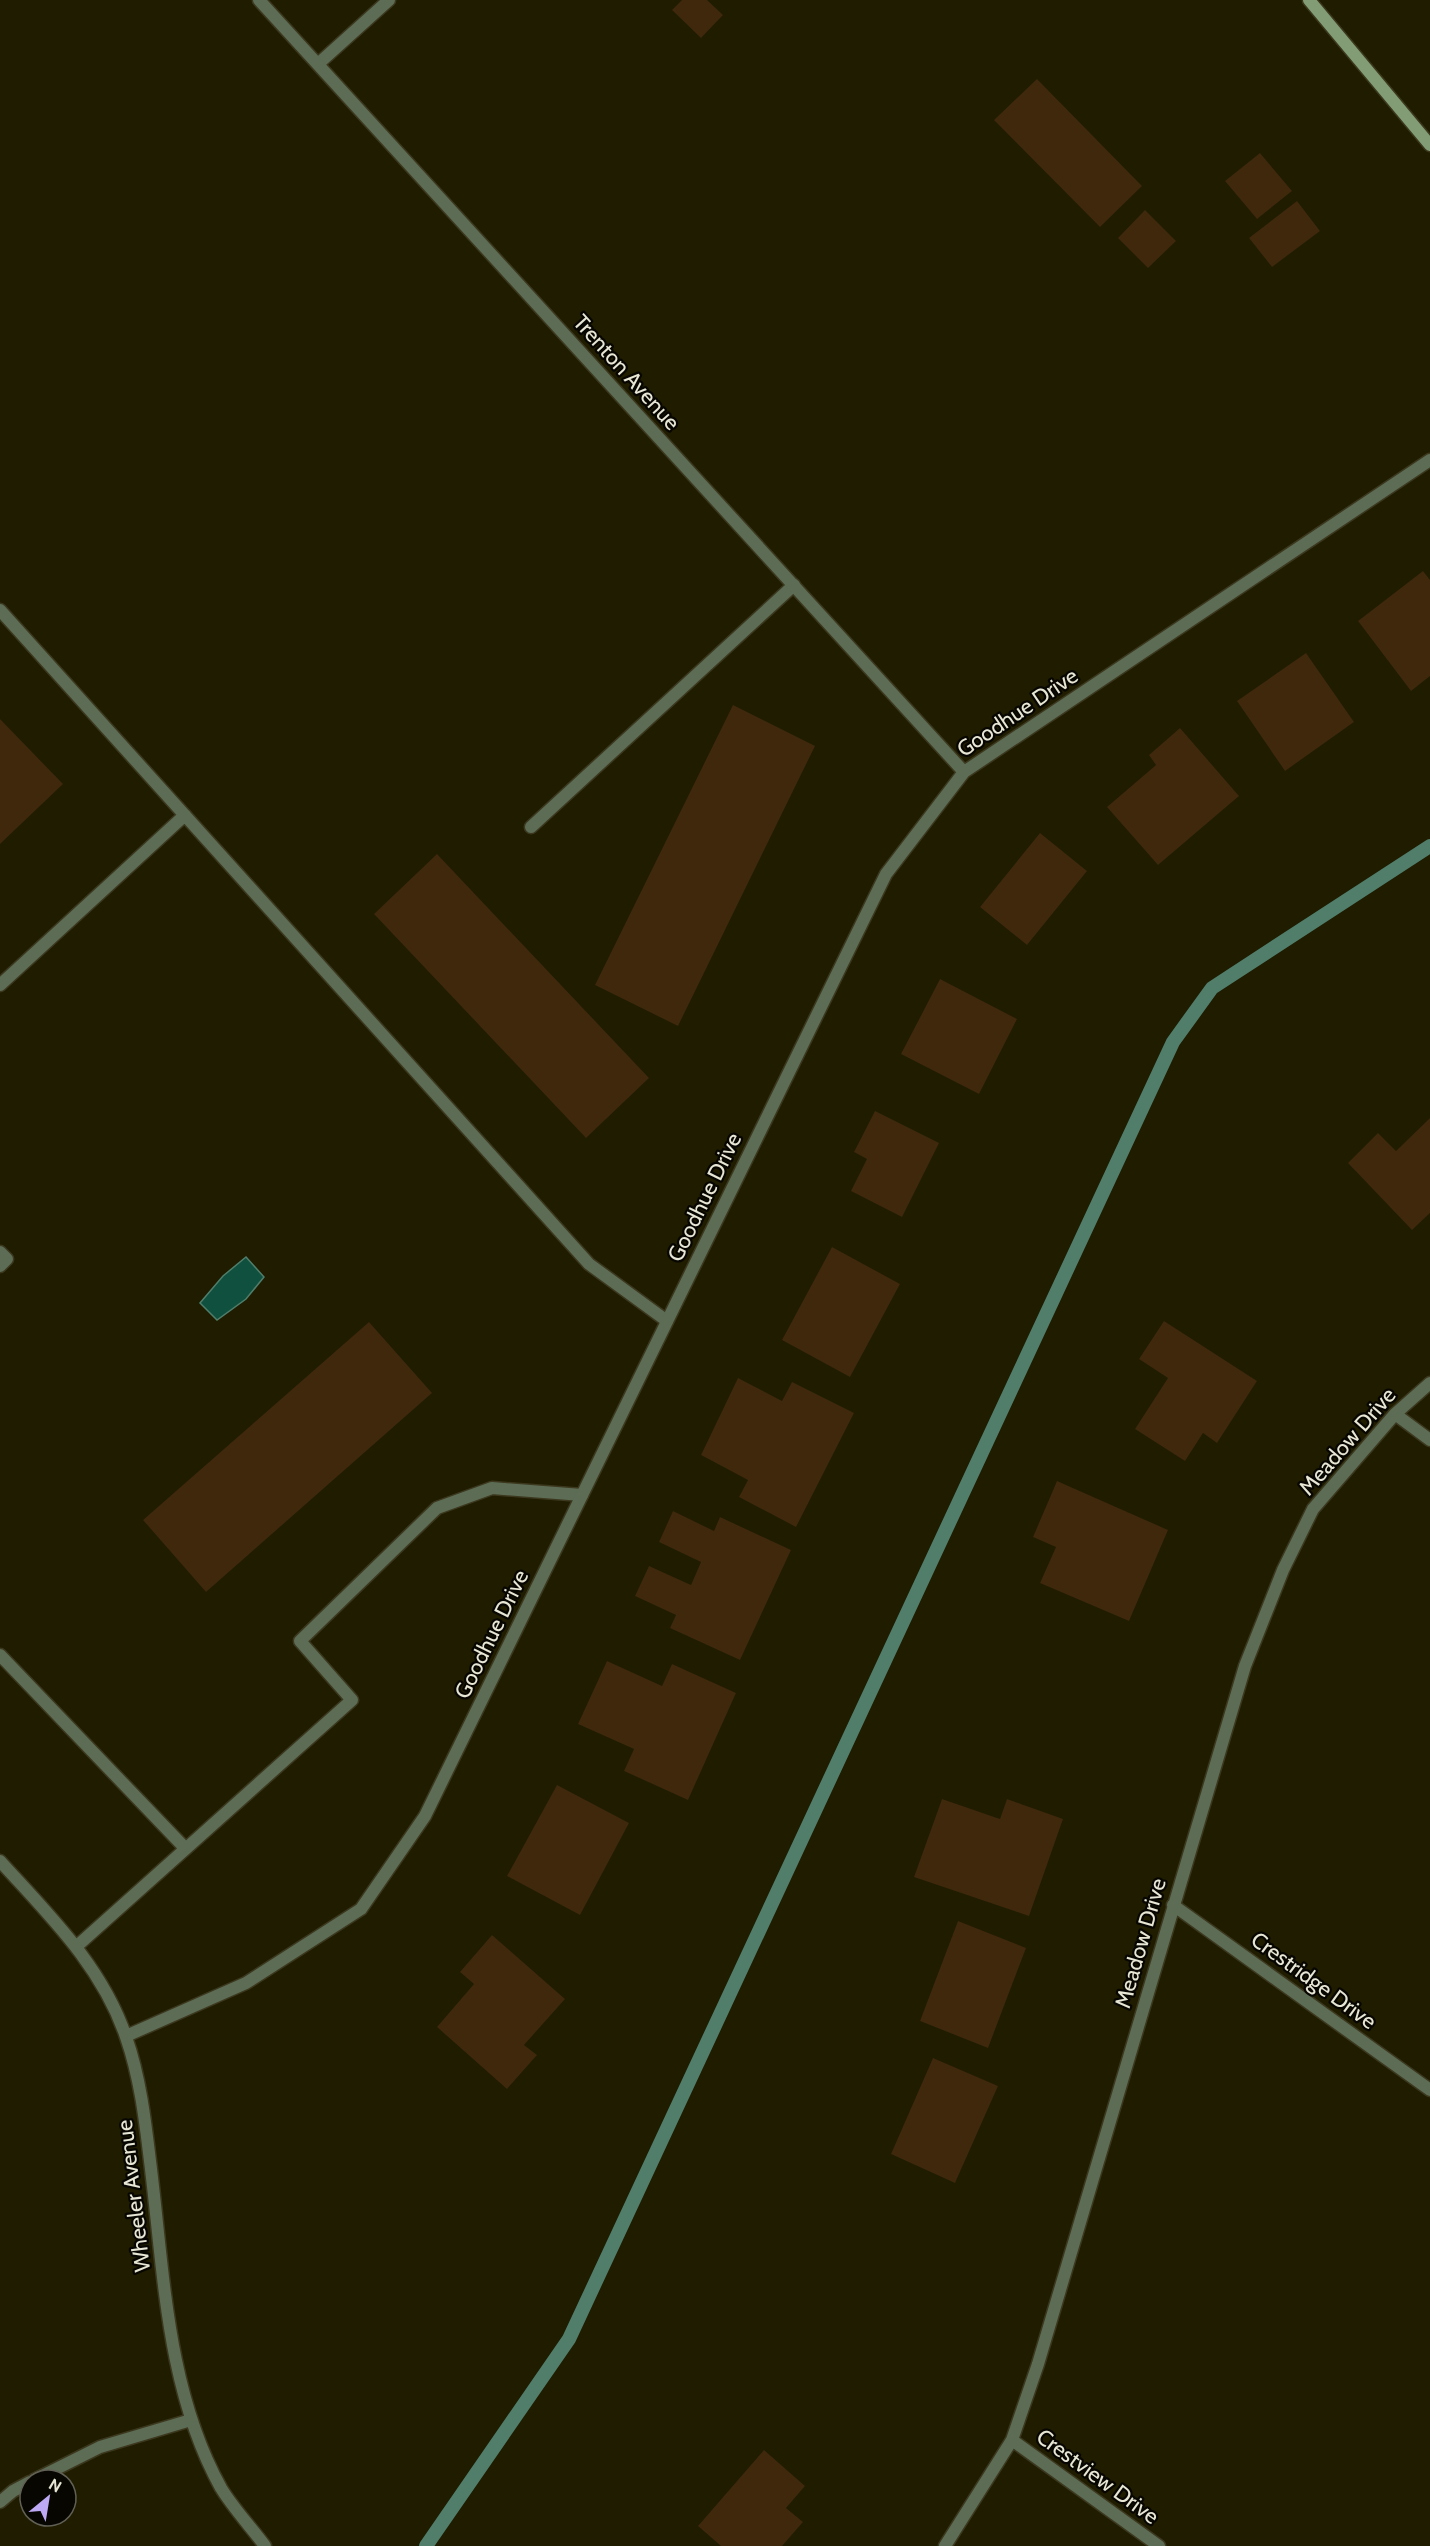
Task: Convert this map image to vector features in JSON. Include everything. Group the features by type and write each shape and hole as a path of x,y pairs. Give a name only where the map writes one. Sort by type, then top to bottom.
{"main road":[{"path":"1309,0 1430,144"}],"street":[{"name":"Trenton Avenue","path":"259,0 964,772"},
{"path":"318,64 389,0"},
{"name":"Goodhue Drive","path":"126,2036 246,1983 361,1909 425,1816 886,874 964,772 1430,460"},
{"path":"531,827 794,585"},
{"path":"0,610 589,1264 667,1321"},
{"path":"0,985 184,815"},
{"path":"0,1252 7,1259 0,1266"},
{"name":"Meadow Drive","path":"945,2546 1012,2440 1038,2364 1245,1666 1283,1570 1313,1509 1395,1414 1430,1383"},
{"path":"1395,1414 1430,1440"},
{"path":"77,1946 352,1700 300,1641 437,1508 492,1488 582,1495"},
{"path":"0,1655 185,1848"},
{"name":"Wheeler Avenue","path":"0,1861 77,1946 106,1992 126,2036 142,2096 174,2356 191,2420 222,2489 265,2546"},
{"name":"Crestridge Drive","path":"1173,1905 1430,2090"},
{"path":"58,2468 100,2447 191,2420"},
{"name":"Crestview Drive","path":"1012,2440 1159,2546"},
{"path":"0,2502 18,2488"}],"shaded area":[{"path":"246,1257 264,1277 246,1299 217,1320 200,1303 223,1276"}],"building":[{"path":"682,0 707,0 723,15 701,38 672,10"},
{"path":"1037,79 1142,186 1100,227 994,120"},
{"path":"1260,153 1292,191 1257,219 1225,181"},
{"path":"1297,201 1320,231 1272,267 1249,238"},
{"path":"1145,210 1176,241 1148,268 1118,238"},
{"path":"1423,571 1430,580 1430,676 1411,691 1358,621"},
{"path":"1306,653 1354,722 1285,771 1237,701"},
{"path":"733,705 815,746 678,1026 595,985"},
{"path":"0,719 63,784 0,844"},
{"path":"1180,728 1239,796 1158,865 1107,807 1156,765 1149,755"},
{"path":"1040,833 1087,871 1027,945 980,907"},
{"path":"437,854 649,1078 586,1138 374,914"},
{"path":"940,979 1017,1019 979,1094 901,1054"},
{"path":"875,1111 939,1143 902,1217 851,1191 867,1159 854,1152"},
{"path":"1430,1118 1430,1213 1412,1230 1348,1163 1378,1133 1396,1151"},
{"path":"832,1247 900,1284 850,1377 782,1340"},
{"path":"1164,1321 1257,1381 1217,1443 1203,1433 1185,1461 1135,1429 1168,1378 1139,1359"},
{"path":"369,1322 432,1393 206,1592 143,1520"},
{"path":"738,1378 782,1401 792,1382 854,1413 796,1527 739,1497 748,1480 701,1455"},
{"path":"1057,1481 1168,1530 1129,1621 1040,1583 1056,1547 1033,1537"},
{"path":"673,1511 714,1531 720,1517 791,1550 740,1660 670,1628 676,1615 635,1596 649,1566 691,1585 701,1562 659,1542"},
{"path":"607,1661 662,1686 672,1664 736,1693 688,1800 624,1771 634,1749 578,1724"},
{"path":"557,1785 629,1823 580,1915 507,1876"},
{"path":"942,1799 1000,1819 1007,1799 1063,1819 1029,1916 914,1877"},
{"path":"958,1921 1026,1948 988,2048 920,2021"},
{"path":"492,1935 565,1999 524,2045 537,2055 507,2089 437,2027 474,1984 460,1972"},
{"path":"933,2058 998,2086 955,2183 891,2154"},
{"path":"764,2450 805,2486 786,2508 803,2522 782,2546 721,2546 698,2526"}],"waterway":[{"path":"426,2546 569,2339 1173,1042 1212,988 1430,846"}]}
